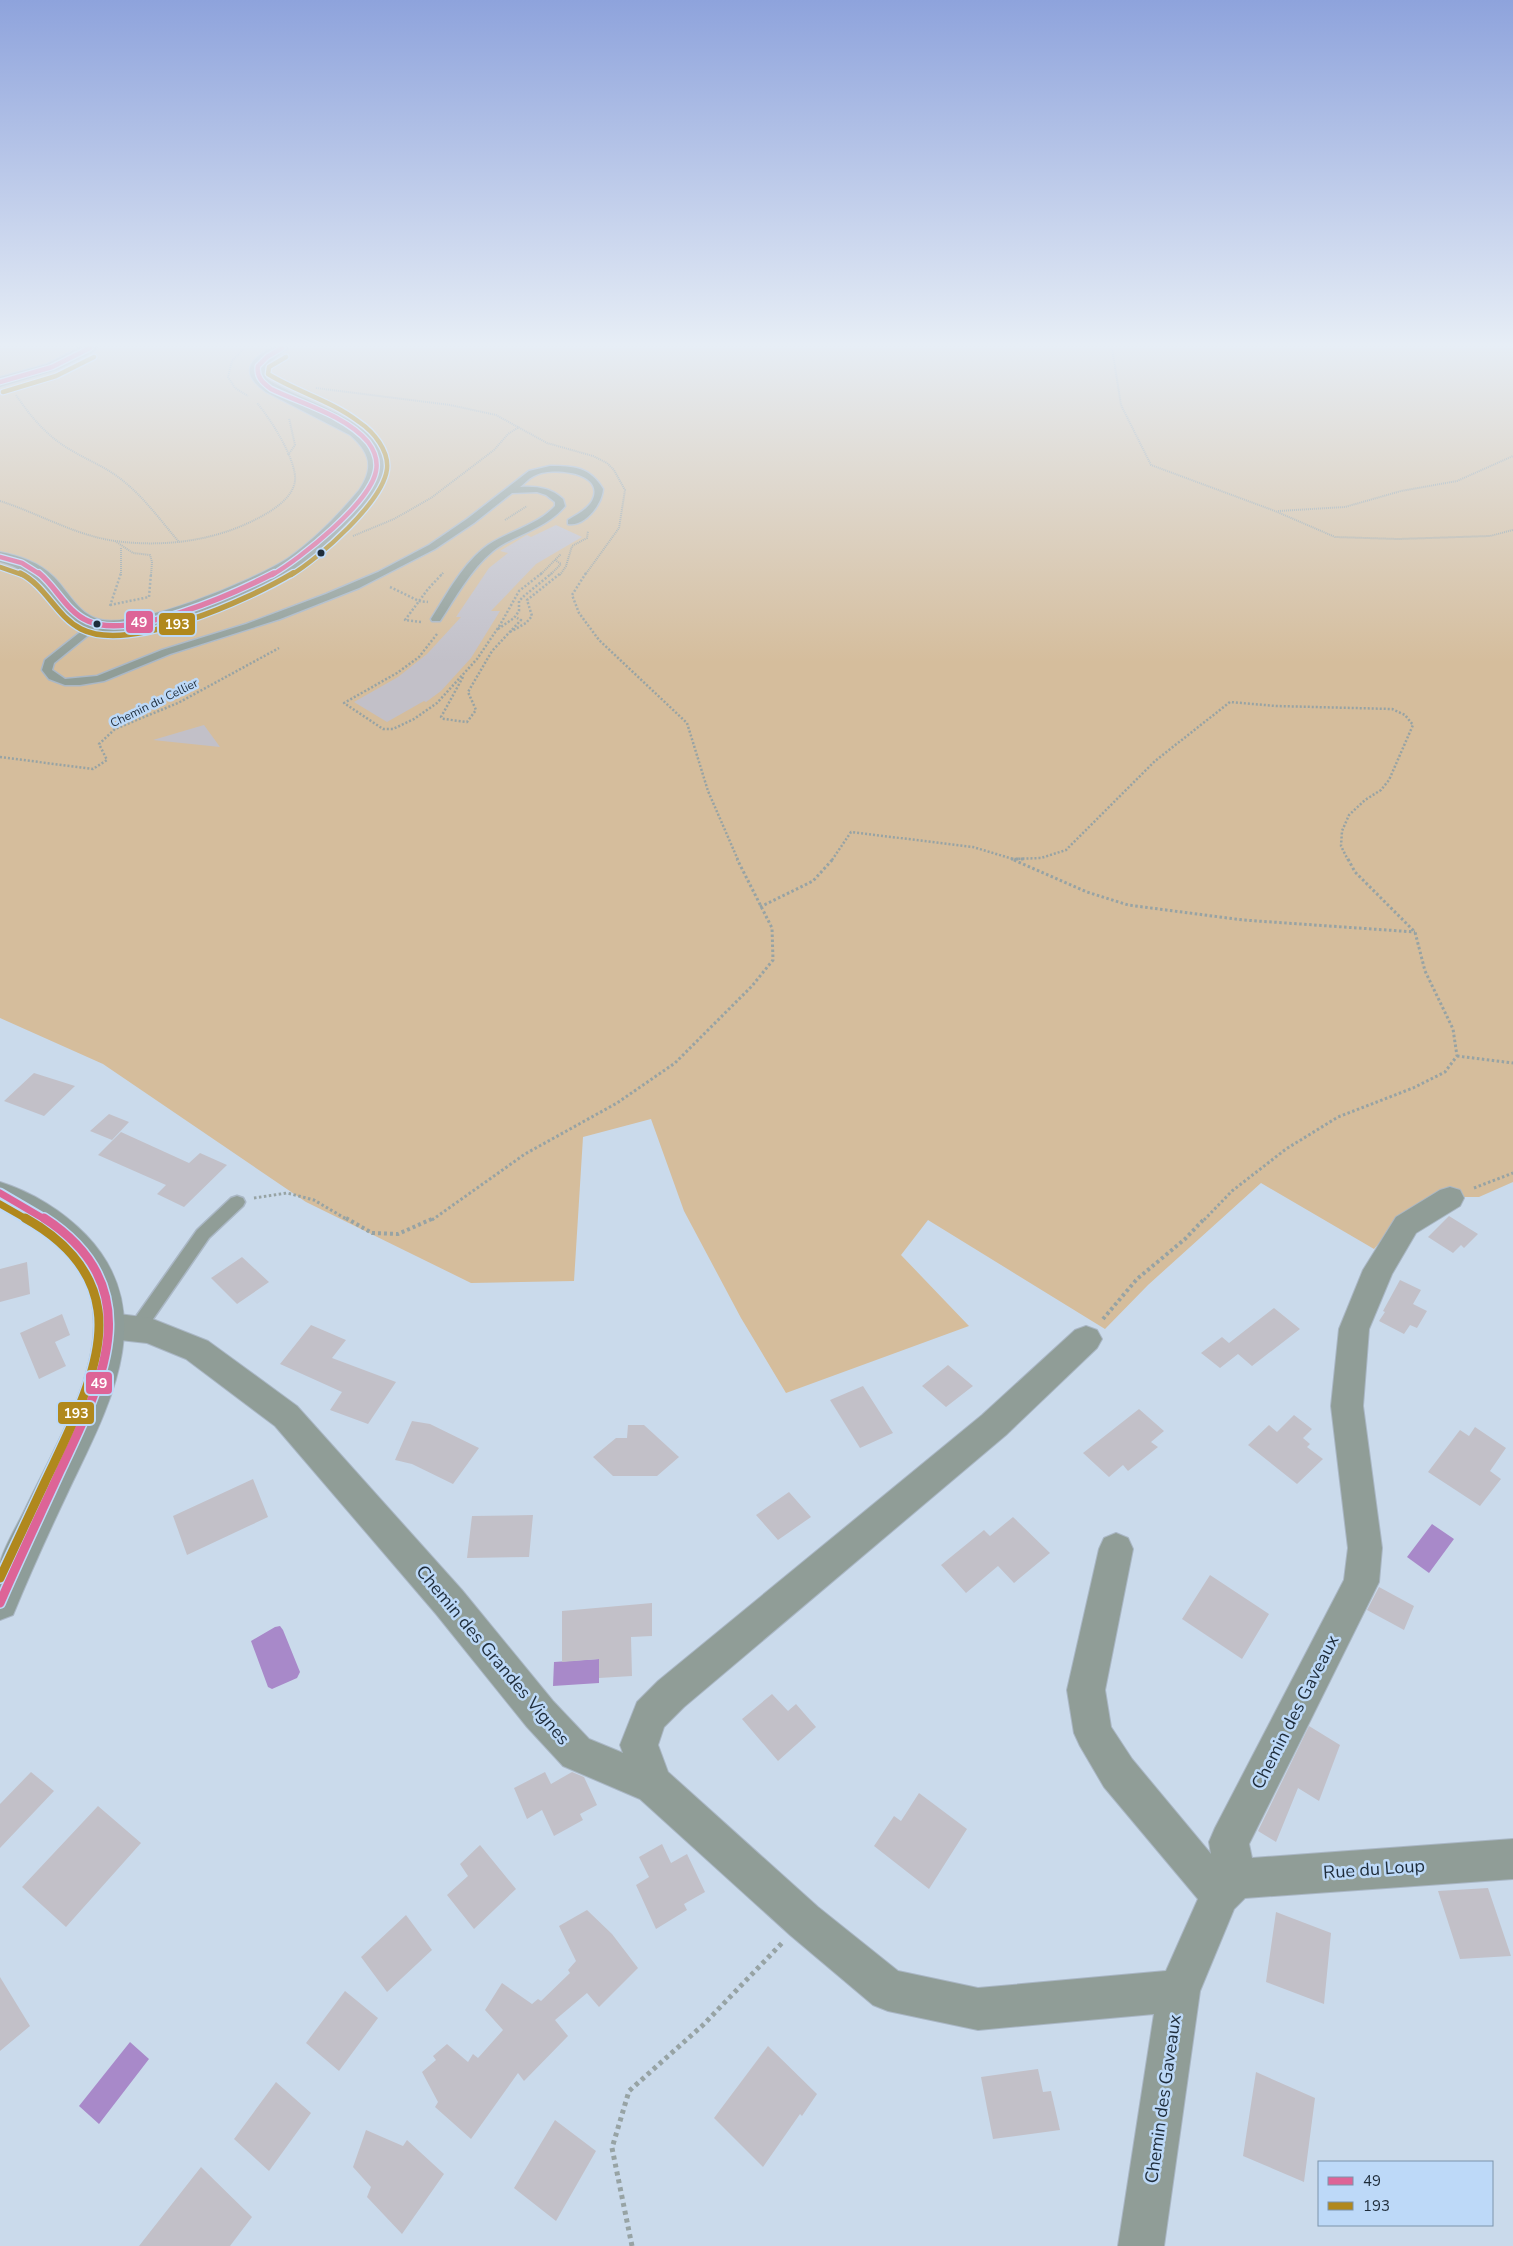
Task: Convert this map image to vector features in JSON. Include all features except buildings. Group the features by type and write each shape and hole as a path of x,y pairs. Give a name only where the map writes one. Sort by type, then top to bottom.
{"main road":[{"path":"0,557 29,567 41,574 78,617 98,624 121,625 150,620 217,598 260,581 303,555 357,502 371,485 376,473 377,460 374,453"},
{"path":"0,1193 26,1204 44,1215 65,1230 83,1249 96,1268 123,1328 108,1349 102,1377 0,1604"}],"street":[{"name":"Chemin des Gaveaux","path":"1141,2246 1179,1991 1228,1887 1229,1842 1361,1582 1365,1548 1347,1406 1354,1329 1378,1270 1406,1225 1450,1198"},
{"name":"Chemin des Grandes Vignes","path":"123,1328 150,1331 197,1350 286,1416 449,1602 540,1714 576,1753 654,1785 804,1921 888,1990 978,2009 1179,1991"},
{"path":"654,1785 639,1745 650,1715 678,1688 994,1425 1086,1339"},
{"path":"1116,1549 1086,1690 1093,1733 1118,1773 1228,1887"},
{"name":"Rue du Loup","path":"1228,1887 1513,1859"}],"lane":[{"path":"98,624 49,662 47,670 50,676 60,681 78,683 112,675 157,655 310,605 374,578 432,547 463,527 532,474 549,468 570,468 586,473 594,481 598,493 595,505 587,514 571,522"},
{"path":"436,619 480,557 504,539 554,514 560,506 560,501 556,497 542,490 524,489 510,491"},
{"path":"123,1328 203,1234 237,1202"}],"path":[{"path":"77,453 97,463 121,480 141,498 179,542"},
{"path":"348,539 394,519 431,498 490,453"},
{"path":"1145,453 1151,465 1275,511 1335,537 1398,539 1490,536 1513,530"},
{"path":"0,501 85,534 114,541 143,543 179,542 218,534 236,528 265,515 283,502 294,487 294,476 288,455"},
{"path":"1275,511 1345,508 1401,490 1457,481 1469,474 1513,456"},
{"path":"507,633 526,624 532,616 526,602 527,600 558,577 571,558 572,546 587,538 588,530 571,522"},
{"path":"110,606 149,597 152,562 150,555 133,553 114,541"},
{"path":"98,624 110,606 111,597 118,587 122,569 121,547"},
{"path":"237,1202 287,1193 314,1200 372,1233 398,1234 428,1222 525,1154 617,1103 675,1063 746,993 773,960 772,928 736,856 708,791 687,723 661,697 636,677 599,640 579,613 572,595 583,577 606,548"},
{"path":"436,619 447,620 419,656 397,673 344,703 383,729 393,729 437,703 463,675 497,630 519,591 538,577 560,554"},
{"path":"497,630 517,618 520,611 519,601 526,593 546,580 562,564 555,560"},
{"path":"374,578 419,601 446,605"},
{"path":"463,675 459,687 441,717 444,719 467,722 472,718 476,710 468,692 492,651 520,620 517,618"},
{"name":"Chemin du Cellier","path":"0,757 93,769 107,760 99,744 115,729 178,702 279,648"},
{"path":"1013,859 1041,858 1066,850 1155,760 1230,702 1276,706 1392,709 1405,715 1413,725 1389,780 1381,790 1365,800 1349,815 1342,831 1341,846 1355,872 1388,907 1416,932 1425,971 1453,1029 1457,1056 1445,1072 1413,1088 1338,1117 1286,1149 1232,1191 1185,1239 1137,1279 1086,1339"},
{"path":"760,907 813,881 841,849 851,832 973,848 1013,859 1087,892 1128,905 1243,920 1416,932"},
{"path":"1457,1056 1513,1063"},
{"path":"1450,1198 1513,1173"},
{"path":"632,2246 612,2148 629,2091 703,2025 804,1921"}],"shaded area":[{"path":"0,453 1513,453 1513,1182 1479,1197 1432,1197 1400,1219 1374,1249 1261,1183 1148,1285 1105,1329 928,1220 901,1255 969,1326 786,1393 741,1318 684,1211 651,1119 583,1137 574,1281 471,1283 306,1202 103,1064 0,1018"},
{"path":"1432,1524 1454,1539 1429,1573 1407,1557"},
{"path":"280,1626 300,1672 297,1678 272,1689 268,1687 251,1641"},
{"path":"599,1659 599,1683 553,1686 554,1662"},
{"path":"130,2042 149,2059 99,2124 79,2106"}],"transit line":[{"name":"49","path":"0,557 32,568 48,582 74,612 90,623 121,625 145,622 172,615 251,585 300,558 354,506 370,486 377,470 374,453"},
{"name":"193","path":"0,567 30,579 64,615 80,629 90,633 101,635 149,631 203,616 277,583 321,553 376,496 385,478 387,468 385,453"},
{"name":"49","path":"0,1193 51,1222 71,1240 88,1260 101,1282 108,1307 109,1335 101,1379 92,1403 0,1603"},
{"name":"193","path":"0,1204 43,1228 72,1253 90,1281 98,1310 98,1342 90,1376 76,1414 0,1578"}]}
